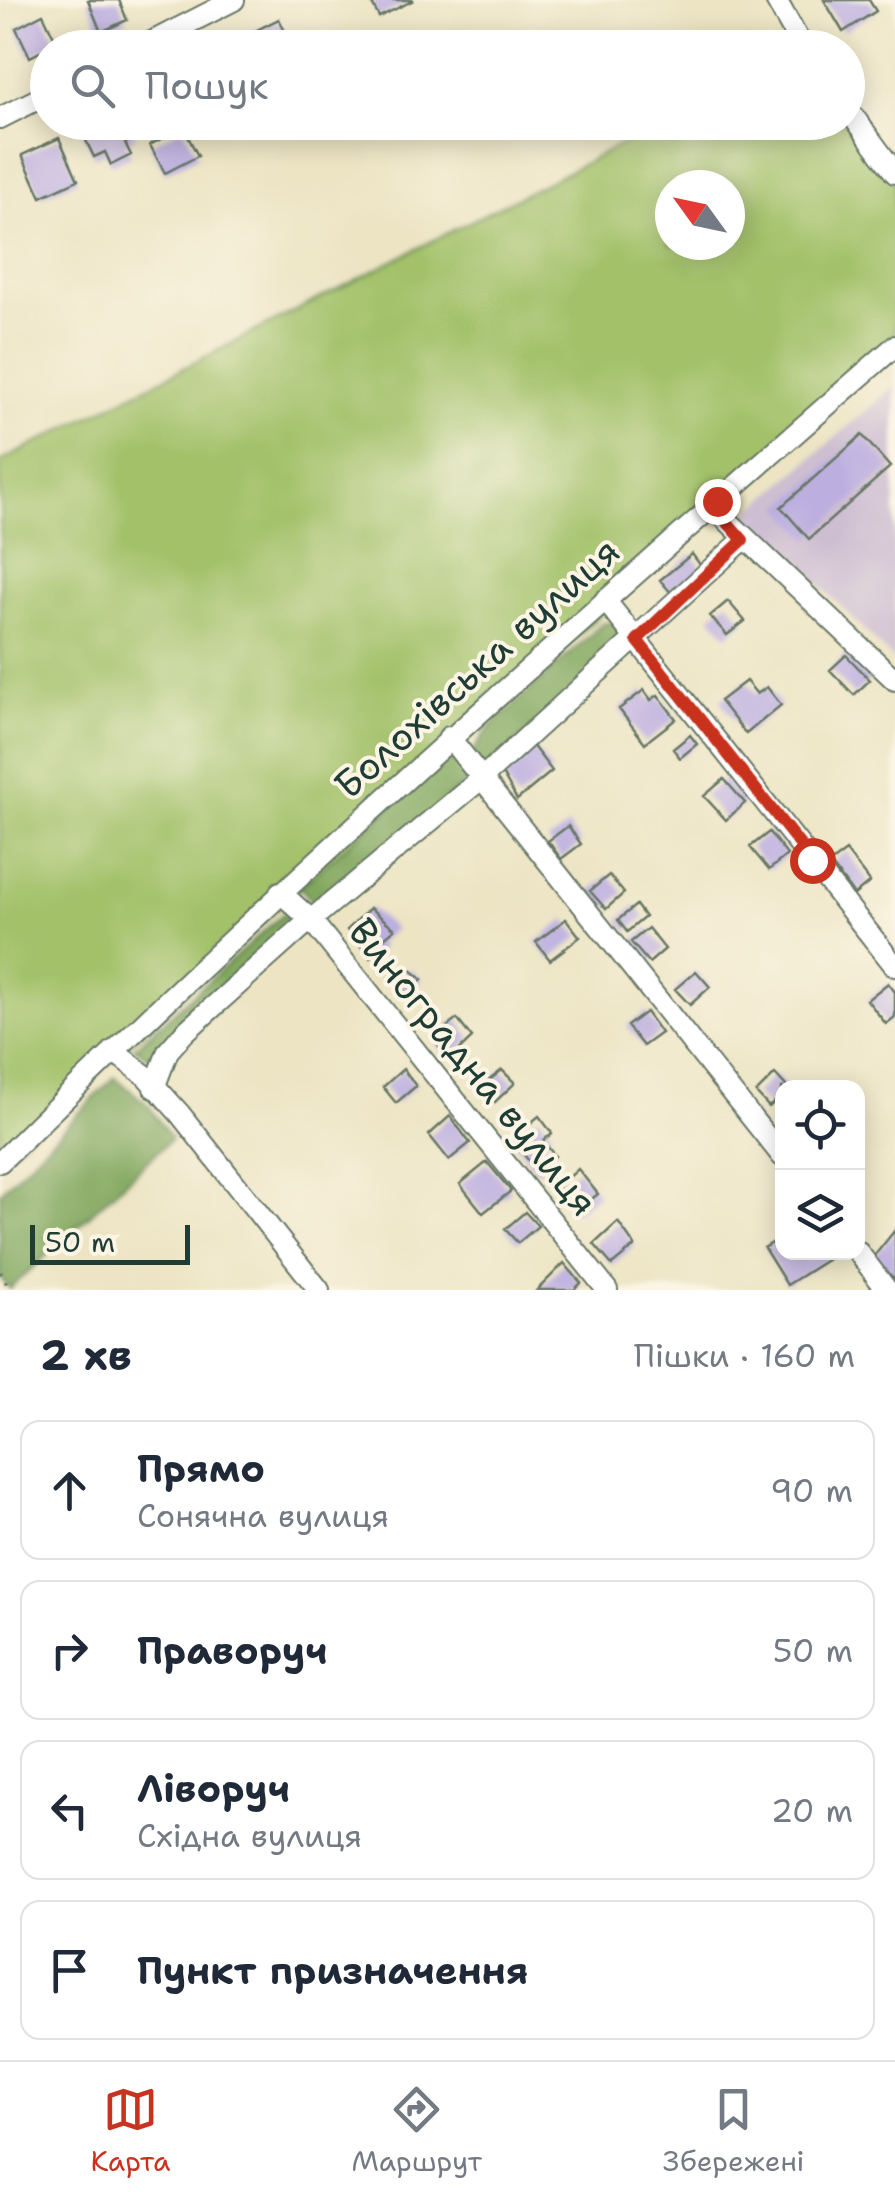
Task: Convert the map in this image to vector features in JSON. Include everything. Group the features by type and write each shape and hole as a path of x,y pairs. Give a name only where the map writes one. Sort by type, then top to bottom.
{"street":[{"path":"175,30 234,0"},
{"path":"776,0 792,30"},
{"path":"0,118 30,103"},
{"path":"865,132 895,173"},
{"name":"Болохівська вулиця","path":"0,1162 280,892 449,737 895,346"},
{"path":"712,505 743,540 895,680"},
{"path":"154,1088 168,1051 184,1032 311,920 481,780 743,540"},
{"path":"605,600 895,966"},
{"path":"449,737 775,1147"},
{"name":"Виноградна вулиця","path":"280,892 311,920 606,1290"},
{"path":"113,1051 146,1076 319,1290"},
{"path":"864,1260 887,1290"}],"path":[{"path":"0,1272 10,1290"}],"shaded area":[{"path":"895,386 895,661 816,582 796,566 778,564 740,520"}],"green space":[{"path":"630,140 865,140 895,173 895,346 0,1162 0,462"},
{"path":"603,623 619,623 632,640 485,770 472,754 488,729"},
{"path":"450,755 476,774 318,909 300,887"},
{"path":"284,913 301,928 158,1065 134,1048"},
{"path":"115,1077 149,1106 171,1139 10,1289 0,1277 0,1192"}],"building":[{"path":"88,0 119,0 127,20 100,30"},
{"path":"370,0 414,0 379,17"},
{"path":"824,0 869,0 876,11 842,30"},
{"path":"43,14 51,30 30,30 30,57 16,28"},
{"path":"279,19 284,30 257,30"},
{"path":"60,140 78,180 41,197 22,155"},
{"path":"86,140 132,140 125,143 131,155 111,165 105,152 94,157"},
{"path":"159,140 190,140 198,156 165,173 150,145"},
{"path":"862,435 890,467 809,539 781,507"},
{"path":"692,554 704,570 673,595 660,580"},
{"path":"728,601 745,621 727,635 710,616"},
{"path":"846,655 870,680 854,695 830,670"},
{"path":"746,681 757,694 767,687 781,705 746,734 720,701"},
{"path":"644,690 651,700 658,695 676,719 645,743 619,709"},
{"path":"690,735 697,744 680,758 673,749"},
{"path":"529,741 552,771 517,800 498,766"},
{"path":"724,779 745,803 726,820 704,796"},
{"path":"568,826 581,844 561,859 548,841"},
{"path":"769,832 787,855 769,870 750,847"},
{"path":"846,851 870,882 854,895 830,863"},
{"path":"609,875 624,893 606,909 590,891"},
{"path":"636,905 645,917 627,932 618,920"},
{"path":"370,908 395,929 378,943 382,948 371,958 347,930"},
{"path":"566,919 580,937 550,960 536,942"},
{"path":"648,928 665,949 649,963 631,942"},
{"path":"410,969 422,979 407,994 395,981"},
{"path":"696,971 710,987 690,1005 675,989"},
{"path":"888,983 895,992 895,1017 886,1024 867,1000"},
{"path":"646,1012 661,1033 643,1046 627,1026"},
{"path":"457,1019 472,1038 449,1060 433,1038"},
{"path":"403,1069 416,1086 396,1103 383,1087"},
{"path":"502,1070 515,1083 495,1102 482,1086"},
{"path":"775,1074 781,1080 775,1080 775,1102 769,1107 756,1093"},
{"path":"450,1116 470,1143 449,1160 429,1135"},
{"path":"539,1116 552,1133 543,1141 555,1156 537,1171 511,1139"},
{"path":"487,1162 511,1191 483,1213 460,1184"},
{"path":"578,1169 598,1194 575,1212 556,1189"},
{"path":"525,1212 538,1226 518,1243 505,1229"},
{"path":"618,1222 635,1246 612,1265 594,1244"},
{"path":"895,1230 895,1279 871,1260"},
{"path":"775,1241 775,1260 827,1260 787,1285 764,1248"},
{"path":"564,1263 581,1283 574,1290 537,1290"}],"route":[{"path":"717,501 712,505 743,540 637,640 812,860"}]}
